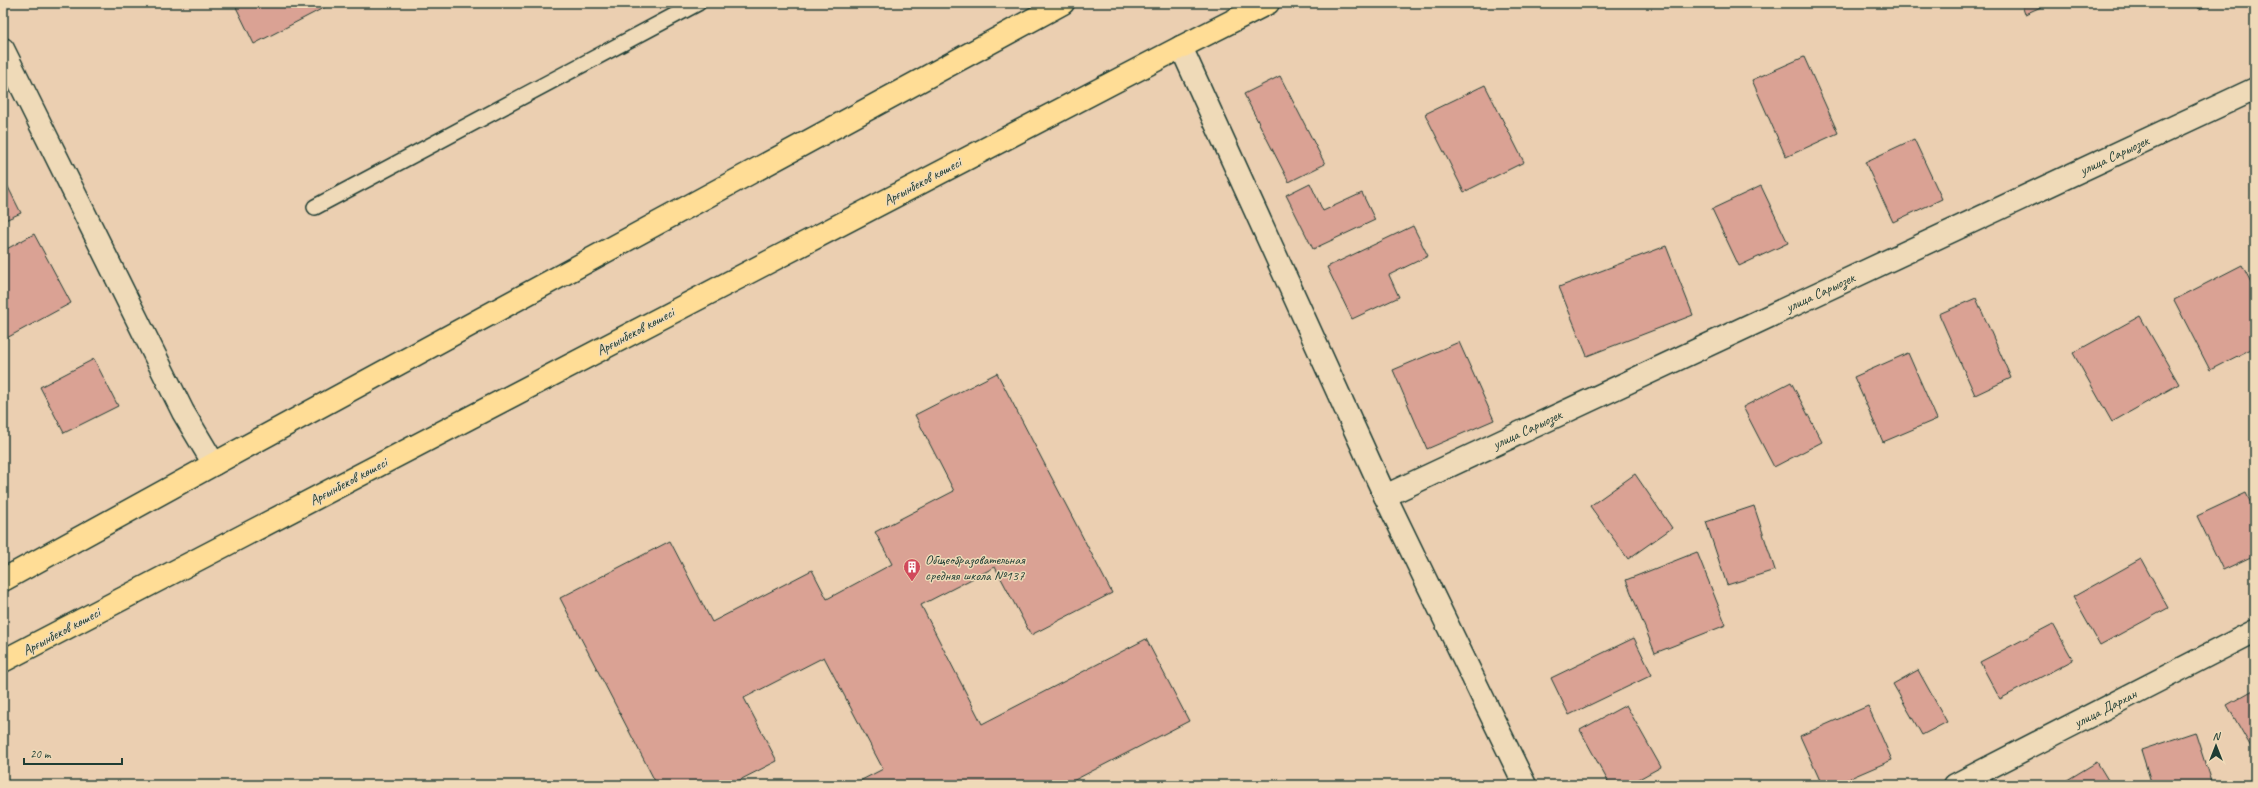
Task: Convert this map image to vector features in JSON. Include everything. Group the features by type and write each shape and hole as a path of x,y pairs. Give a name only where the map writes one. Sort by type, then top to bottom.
{"main road":[{"path":"3,580 1063,3"},
{"name":"Арғынбеков көшесі","path":"3,661 1268,3"}],"street":[{"path":"1181,47 1385,496 1525,785"},
{"path":"3,49 183,412 214,464"},
{"name":"улица Сарыозек","path":"1385,496 2255,89"},
{"name":"улица Дархан","path":"1955,785 2255,630"}],"lane":[{"path":"315,206 698,3"}],"building":[{"path":"234,3 333,3 254,44"},
{"path":"2021,3 2050,3 2025,14"},
{"path":"2196,3 2211,3 2199,9"},
{"path":"1804,57 1838,133 1786,157 1752,80"},
{"path":"1280,76 1325,164 1289,182 1244,94"},
{"path":"1485,85 1524,162 1464,192 1425,114"},
{"path":"1914,139 1942,199 1893,222 1865,162"},
{"path":"3,177 21,213 3,221"},
{"path":"1310,183 1323,211 1362,193 1375,220 1313,249 1286,195"},
{"path":"1761,186 1788,243 1739,266 1712,209"},
{"path":"1413,226 1428,256 1389,275 1399,297 1352,319 1327,267"},
{"path":"34,234 71,303 3,340 3,251"},
{"path":"1666,246 1693,315 1587,356 1559,287"},
{"path":"2242,265 2255,290 2255,347 2210,370 2174,300"},
{"path":"1976,298 2011,378 1975,395 1939,314"},
{"path":"2140,316 2179,384 2112,422 2073,353"},
{"path":"1459,342 1494,420 1427,449 1393,370"},
{"path":"1908,353 1937,419 1883,442 1854,377"},
{"path":"94,359 118,406 64,433 40,387"},
{"name":"Общеобразовательная средняя школа №137","path":"997,373 1112,593 1031,635 995,567 921,605 982,724 1146,639 1189,721 1065,785 852,785 883,769 824,657 744,698 777,761 730,785 657,785 560,598 670,541 712,622 812,570 827,599 892,564 875,532 954,491 915,415"},
{"path":"1791,382 1822,442 1774,467 1743,407"},
{"path":"1635,474 1672,528 1628,559 1590,506"},
{"path":"2246,493 2255,512 2255,555 2223,570 2197,516"},
{"path":"1754,506 1775,570 1727,585 1706,522"},
{"path":"1697,552 1726,625 1655,653 1626,580"},
{"path":"2141,559 2168,608 2100,645 2073,597"},
{"path":"2053,624 2073,660 2000,699 1980,662"},
{"path":"1634,638 1652,675 1569,715 1551,678"},
{"path":"1918,670 1947,722 1922,735 1893,684"},
{"path":"2255,689 2255,754 2227,705"},
{"path":"1626,705 1661,767 1628,785 1610,785 1580,730"},
{"path":"1868,706 1892,760 1834,785 1822,785 1800,736"},
{"path":"2195,732 2212,785 2152,785 2141,750"},
{"path":"2097,762 2111,785 2059,785"}],"place":[{"name":"Общеобразовательная средняя школа №137","path":"912,582"}]}
